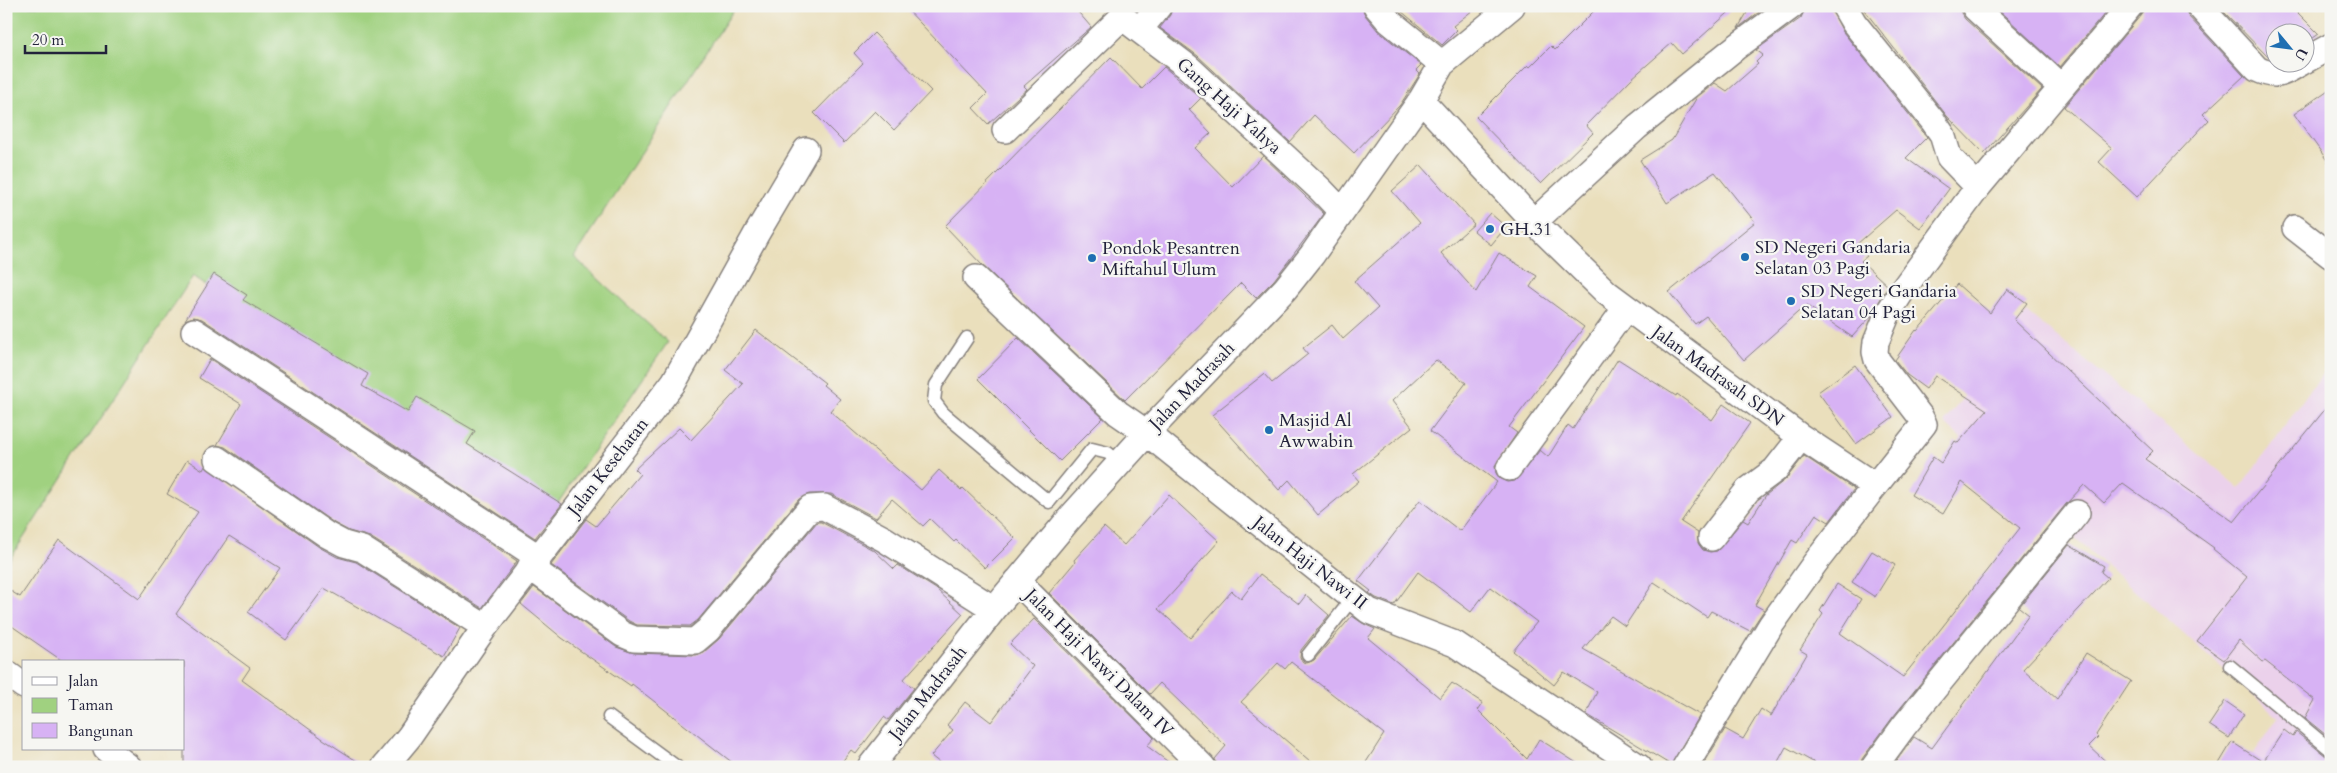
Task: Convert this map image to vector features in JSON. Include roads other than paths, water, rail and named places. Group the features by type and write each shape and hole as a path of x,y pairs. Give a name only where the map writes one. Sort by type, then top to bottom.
{"street":[{"path":"1005,130 1124,17 1159,6"},
{"path":"1376,6 1389,21 1442,64"},
{"name":"Jalan Madrasah","path":"870,767 1017,581 1070,518 1147,433 1285,289 1421,100 1442,64 1512,6"},
{"path":"1534,222 1637,127 1735,48 1792,6"},
{"path":"1685,767 1745,666 1795,591 1924,424 1924,420 1877,360 1874,352 1888,313 1904,288 1978,187 2130,6"},
{"path":"2199,6 2256,69 2269,75 2286,72"},
{"path":"1976,8 2061,87"},
{"path":"1849,15 1934,121 1942,134 1949,157 1978,187"},
{"name":"Gang Haji Yahya","path":"1124,17 1195,74 1314,183 1342,212"},
{"path":"2314,56 2331,46"},
{"name":"Jalan Madrasah SDN","path":"1421,100 1534,222 1588,276 1626,308 1801,437 1775,470 1748,490 1711,538"},
{"name":"Jalan Kesehatan","path":"384,767 409,737 485,627 674,382 757,233 806,150"},
{"path":"2295,228 2331,256"},
{"name":"Jalan Haji Nawi II","path":"976,278 1118,413 1147,433 1352,599 1369,611 1455,644 1639,767"},
{"path":"1509,468 1626,308"},
{"path":"194,331 534,562 622,634 634,639 694,641 708,630 810,508 824,508 884,538 994,610"},
{"path":"1801,437 1875,486"},
{"path":"217,459 327,535 344,544 362,549 485,627"},
{"path":"1874,767 1904,726 2078,513"},
{"name":"Jalan Haji Nawi Dalam IV","path":"1017,581 1201,766"},
{"path":"6,673 22,685"},
{"path":"107,750 129,767"}],"lane":[{"path":"967,338 936,385 934,402 943,413 1049,502 1092,450 1108,453 1120,463"},
{"path":"1308,655 1352,599"},
{"path":"2230,666 2331,750"},
{"path":"609,718 676,767"}],"place":[{"name":"GH.31","path":"1490,229"},
{"name":"SD Negeri Gandaria Selatan 03 Pagi","path":"1745,257"},
{"name":"Pondok Pesantren Miftahul Ulum","path":"1092,258"},
{"name":"SD Negeri Gandaria Selatan 04 Pagi","path":"1791,301"},
{"name":"Masjid Al Awwabin","path":"1269,430"}]}
